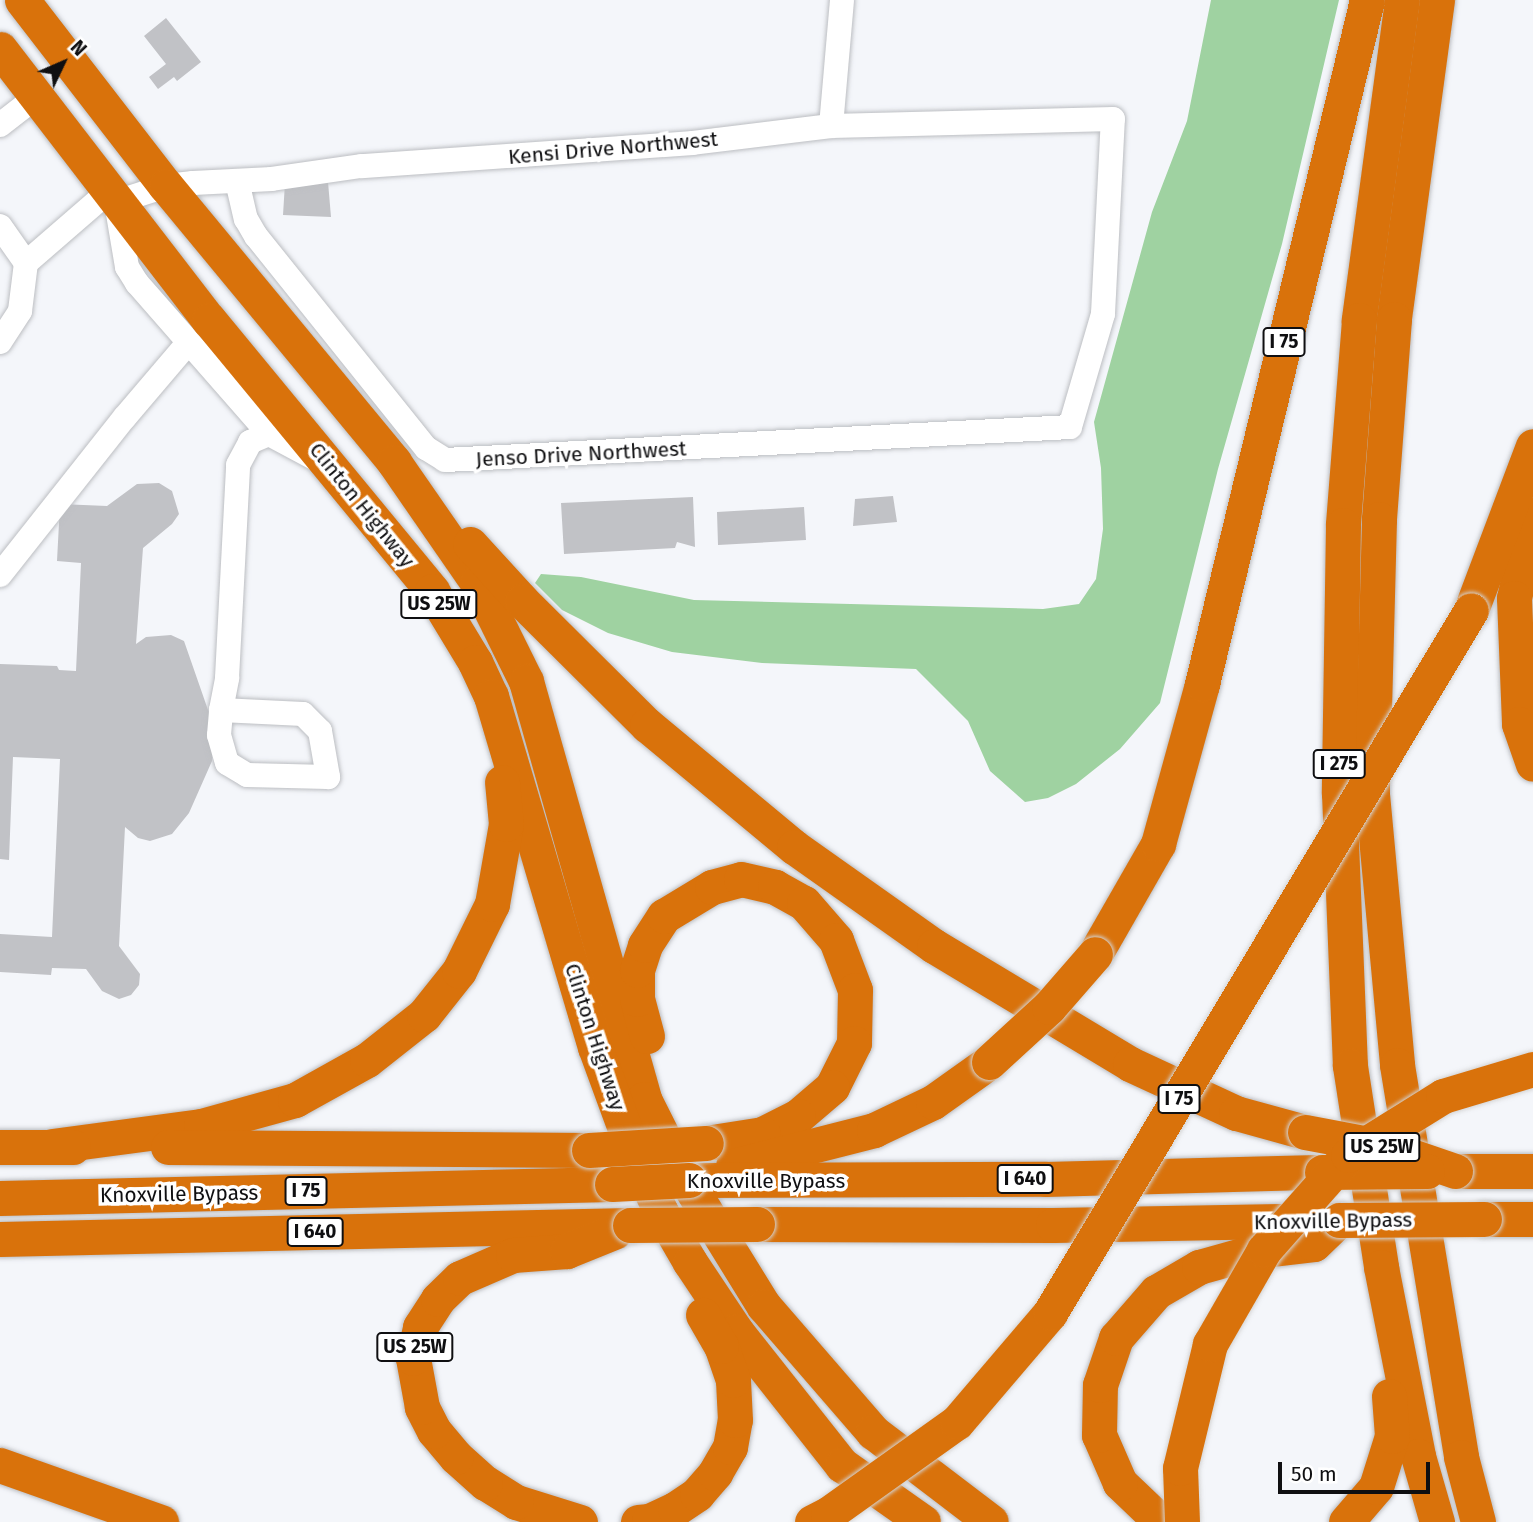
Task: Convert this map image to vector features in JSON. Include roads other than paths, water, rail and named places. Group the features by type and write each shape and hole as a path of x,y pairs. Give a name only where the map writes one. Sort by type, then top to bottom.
{"highway":[{"name":"US 25W","path":"22,0 166,186 394,462 416,478 522,601 647,725 794,847 934,946 1130,1064 1236,1113 1305,1132 1385,1147 1468,1171"},
{"name":"I 75","path":"720,1164 874,1130 933,1102 989,1062 1049,1007 1095,954 1158,844 1202,684 1367,0"},
{"name":"I 275","path":"1402,0 1359,320 1343,525 1339,793 1350,1066 1381,1267 1418,1456 1437,1522"},
{"name":"I 275","path":"1437,0 1394,319 1380,519 1372,794 1397,1065 1459,1443 1478,1522"},
{"name":"Clinton Highway","path":"0,50 209,320 432,591 475,662 491,696 508,744 595,1047 637,1162 690,1262 736,1331 842,1465 923,1522"},
{"name":"I 75","path":"812,1522 828,1514 957,1422 1050,1313 1471,610 1533,446"},
{"path":"394,462 477,582 526,681 627,1043 644,1099 663,1139 764,1306 873,1432 991,1522"},
{"path":"1533,515 1514,598 1519,724 1533,764"},
{"path":"52,1146 201,1126 295,1100 367,1060 424,1015 460,971 492,904 506,824 500,770 489,723 491,696"},
{"path":"0,1147 589,1150 720,1164 763,1134 798,1116 832,1087 854,1043 855,990 835,940 804,903 775,887 741,879 712,887 664,916 645,945 637,970 637,999 665,1113 663,1139"},
{"path":"1182,1522 1180,1468 1210,1344 1264,1250 1348,1155 1443,1096 1533,1069"},
{"name":"Knoxville Bypass","path":"0,1198 612,1184 689,1180 720,1164 1045,1179 1317,1172 1533,1171"},
{"name":"Knoxville Bypass","path":"0,1238 630,1225 1052,1225 1533,1219"},
{"path":"1161,1522 1120,1483 1099,1435 1100,1385 1116,1338 1156,1292 1199,1267 1256,1251 1314,1244 1339,1220"},
{"name":"US 25W","path":"580,1522 516,1502 485,1483 456,1457 434,1431 422,1407 413,1358 420,1327 438,1298 460,1278 513,1255 567,1251 630,1225"},
{"name":"US 25W","path":"638,1522 658,1517 697,1494 715,1474 730,1447 735,1420 733,1380 721,1346 691,1293 690,1262"},
{"path":"1346,1522 1376,1487 1392,1436 1381,1267"},
{"path":"0,1465 161,1522"}],"street":[{"path":"831,126 842,0"},
{"path":"0,125 36,97"},
{"name":"Kensi Drive Northwest","path":"112,197 166,186 237,181 361,166 693,143 831,126 1113,119 1102,314 1070,427"},
{"name":"Jenso Drive Northwest","path":"237,181 246,219 256,236 426,448 445,460 1070,427"},
{"path":"26,263 112,197 127,267 188,343 269,435 310,455 343,481"},
{"path":"0,226 26,263 20,310 0,342"},
{"path":"0,575 125,417 188,343"},
{"path":"221,710 303,714 320,731 328,777 247,775 227,763 219,735 221,710 227,678 238,465 250,442 269,435"}]}
